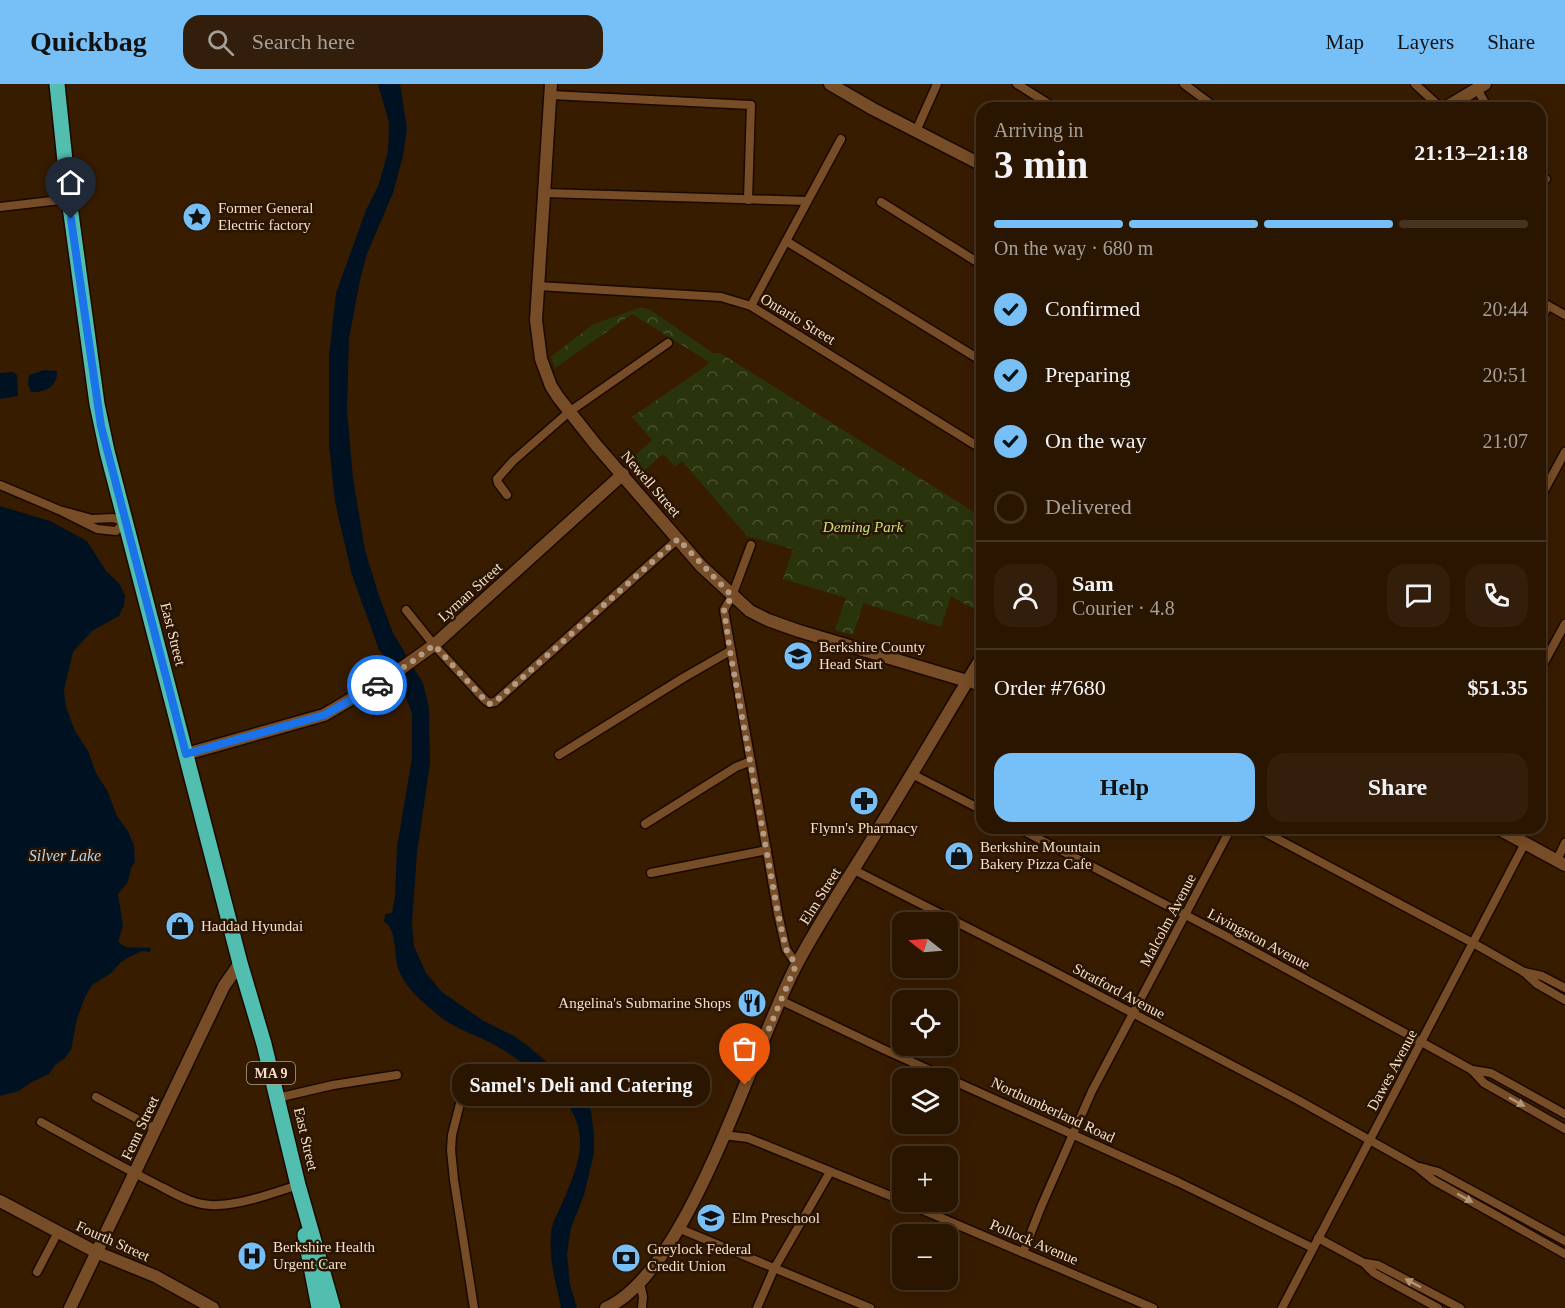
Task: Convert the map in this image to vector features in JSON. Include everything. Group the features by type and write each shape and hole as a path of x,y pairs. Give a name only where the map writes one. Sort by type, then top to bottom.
{"highway":[{"name":"East Street","path":"57,84 69,199 99,415 298,1185 333,1308"},
{"name":"East Street","path":"298,1185 319,1308"}],"street":[{"path":"830,84 976,162"},
{"path":"916,131 937,84"},
{"path":"1017,84 1046,102"},
{"path":"1184,84 1208,102"},
{"path":"1414,84 1436,102"},
{"path":"1453,102 1481,86 1486,102"},
{"path":"551,90 751,105 748,200"},
{"name":"Newell Street","path":"551,90 536,327 541,359 551,386 569,412 678,539 732,596 750,611 768,620 967,681"},
{"path":"751,306 841,140"},
{"path":"545,193 807,201"},
{"path":"0,207 69,199"},
{"path":"881,202 976,260"},
{"path":"786,241 976,357"},
{"name":"Ontario Street","path":"538,286 721,297 751,306 976,445"},
{"path":"1546,304 1565,315"},
{"path":"507,495 498,483 500,474 569,412 668,344"},
{"path":"1546,487 1565,452"},
{"name":"Lyman Street","path":"186,754 324,715 392,675 434,645 623,474"},
{"path":"0,485 103,531 116,531 125,522"},
{"path":"406,610 434,645 489,703 495,702 678,539"},
{"path":"751,545 732,596 724,610 778,914 786,949 796,965"},
{"path":"1546,659 1565,624"},
{"path":"559,755 730,651"},
{"name":"Elm Street","path":"612,1307 640,1283 678,1228 711,1165 796,965 976,667"},
{"path":"967,681 976,686"},
{"path":"645,824 736,767 751,761"},
{"path":"912,774 976,807"},
{"name":"Livingston Avenue","path":"1029,834 1472,1070"},
{"name":"Malcolm Avenue","path":"1023,1253 1092,1091 1228,834"},
{"path":"1268,834 1473,943 1524,972 1537,984 1565,1000"},
{"path":"1508,834 1561,862 1565,843"},
{"name":"Dawes Avenue","path":"1282,1308 1525,843"},
{"path":"651,873 768,850"},
{"name":"Stratford Avenue","path":"854,870 1298,1100 1416,1166"},
{"name":"Fenn Street","path":"70,1308 224,986 240,963"},
{"path":"1524,972 1542,976 1565,988"},
{"name":"Northumberland Road","path":"780,1000 1178,1182 1313,1248"},
{"path":"1472,1070 1491,1073 1565,1114"},
{"path":"1472,1070 1484,1083 1565,1129"},
{"path":"277,1098 333,1085 397,1075"},
{"path":"465,1084 452,1135 451,1150 474,1308"},
{"path":"96,1097 156,1129"},
{"path":"41,1122 134,1174 184,1198 200,1203 216,1206 267,1195 298,1185"},
{"name":"Pollock Avenue","path":"724,1135 748,1138 892,1196"},
{"path":"1416,1166 1438,1172 1565,1241"},
{"path":"1416,1166 1433,1180 1565,1254"},
{"path":"757,1308 774,1269 830,1172"},
{"name":"Fourth Street","path":"0,1201 96,1252 155,1276 213,1308"},
{"name":"Pollock Avenue","path":"929,1212 1153,1308"},
{"path":"1521,1229 1526,1219"},
{"path":"678,1228 870,1308"},
{"path":"37,1272 58,1232"},
{"path":"1318,1238 1364,1263 1374,1273 1438,1308"},
{"path":"1364,1263 1378,1265 1460,1308"},
{"path":"640,1283 643,1297 642,1308"}],"green space":[{"name":"Deming Park","path":"638,308 649,309 713,353 720,353 976,513 976,611 951,596 941,627 863,603 853,635 835,630 846,598 783,579 793,549 747,536 682,461 675,467 663,454 638,476 627,463 652,440 632,417 709,362 632,314 555,368 551,357 592,325"}],"water":[{"path":"378,84 400,84 407,128 403,156 393,193 367,254 360,280 349,339 347,410 353,478 365,550 393,633 423,683 429,708 430,763 417,853 412,923 414,946 426,973 442,992 482,1020 514,1036 528,1046 581,1092 591,1111 594,1153 584,1195 571,1228 567,1254 570,1284 577,1308 561,1308 551,1247 553,1224 573,1177 580,1150 580,1136 571,1109 552,1088 524,1064 504,1050 450,1023 417,996 408,986 398,968 393,936 384,922 385,914 392,913 395,897 397,847 412,758 412,714 400,681 389,661 379,650 352,575 335,502 329,444 329,356 336,293 366,210 379,184 388,151 389,123"},
{"path":"44,370 57,371 55,381 46,390 31,392 28,384 29,375"},
{"path":"13,372 17,375 18,396 0,399 0,373"},
{"name":"Silver Lake","path":"0,506 50,521 87,541 106,571 119,583 125,596 119,616 92,631 73,652 64,690 66,707 75,731 88,751 117,816 128,831 134,845 135,862 128,882 118,894 123,926 118,942 126,947 151,948 150,952 142,951 121,962 110,974 92,985 77,1019 71,1050 49,1074 19,1091 0,1096"}],"way so far":[{"path":"377,685 434,645 489,704 495,702 678,539 701,566 732,596 724,610 730,651 778,914 786,949 796,965 745,1085"}],"place":[{"name":"Former General Electric factory","path":"197,217"},
{"name":"Berkshire County Head Start","path":"798,656"},
{"name":"Flynn's Pharmacy","path":"864,801"},
{"name":"Berkshire Mountain Bakery Pizza Cafe","path":"959,856"},
{"name":"Haddad Hyundai","path":"180,926"},
{"name":"Angelina's Submarine Shops","path":"752,1003"},
{"name":"Samel's Deli and Catering","path":"745,1085"},
{"name":"Elm Preschool","path":"711,1218"},
{"name":"Berkshire Health Urgent Care","path":"252,1256"},
{"name":"Greylock Federal Credit Union","path":"626,1258"}],"route":[{"path":"71,219 101,426 186,754 324,715 377,685"}]}
